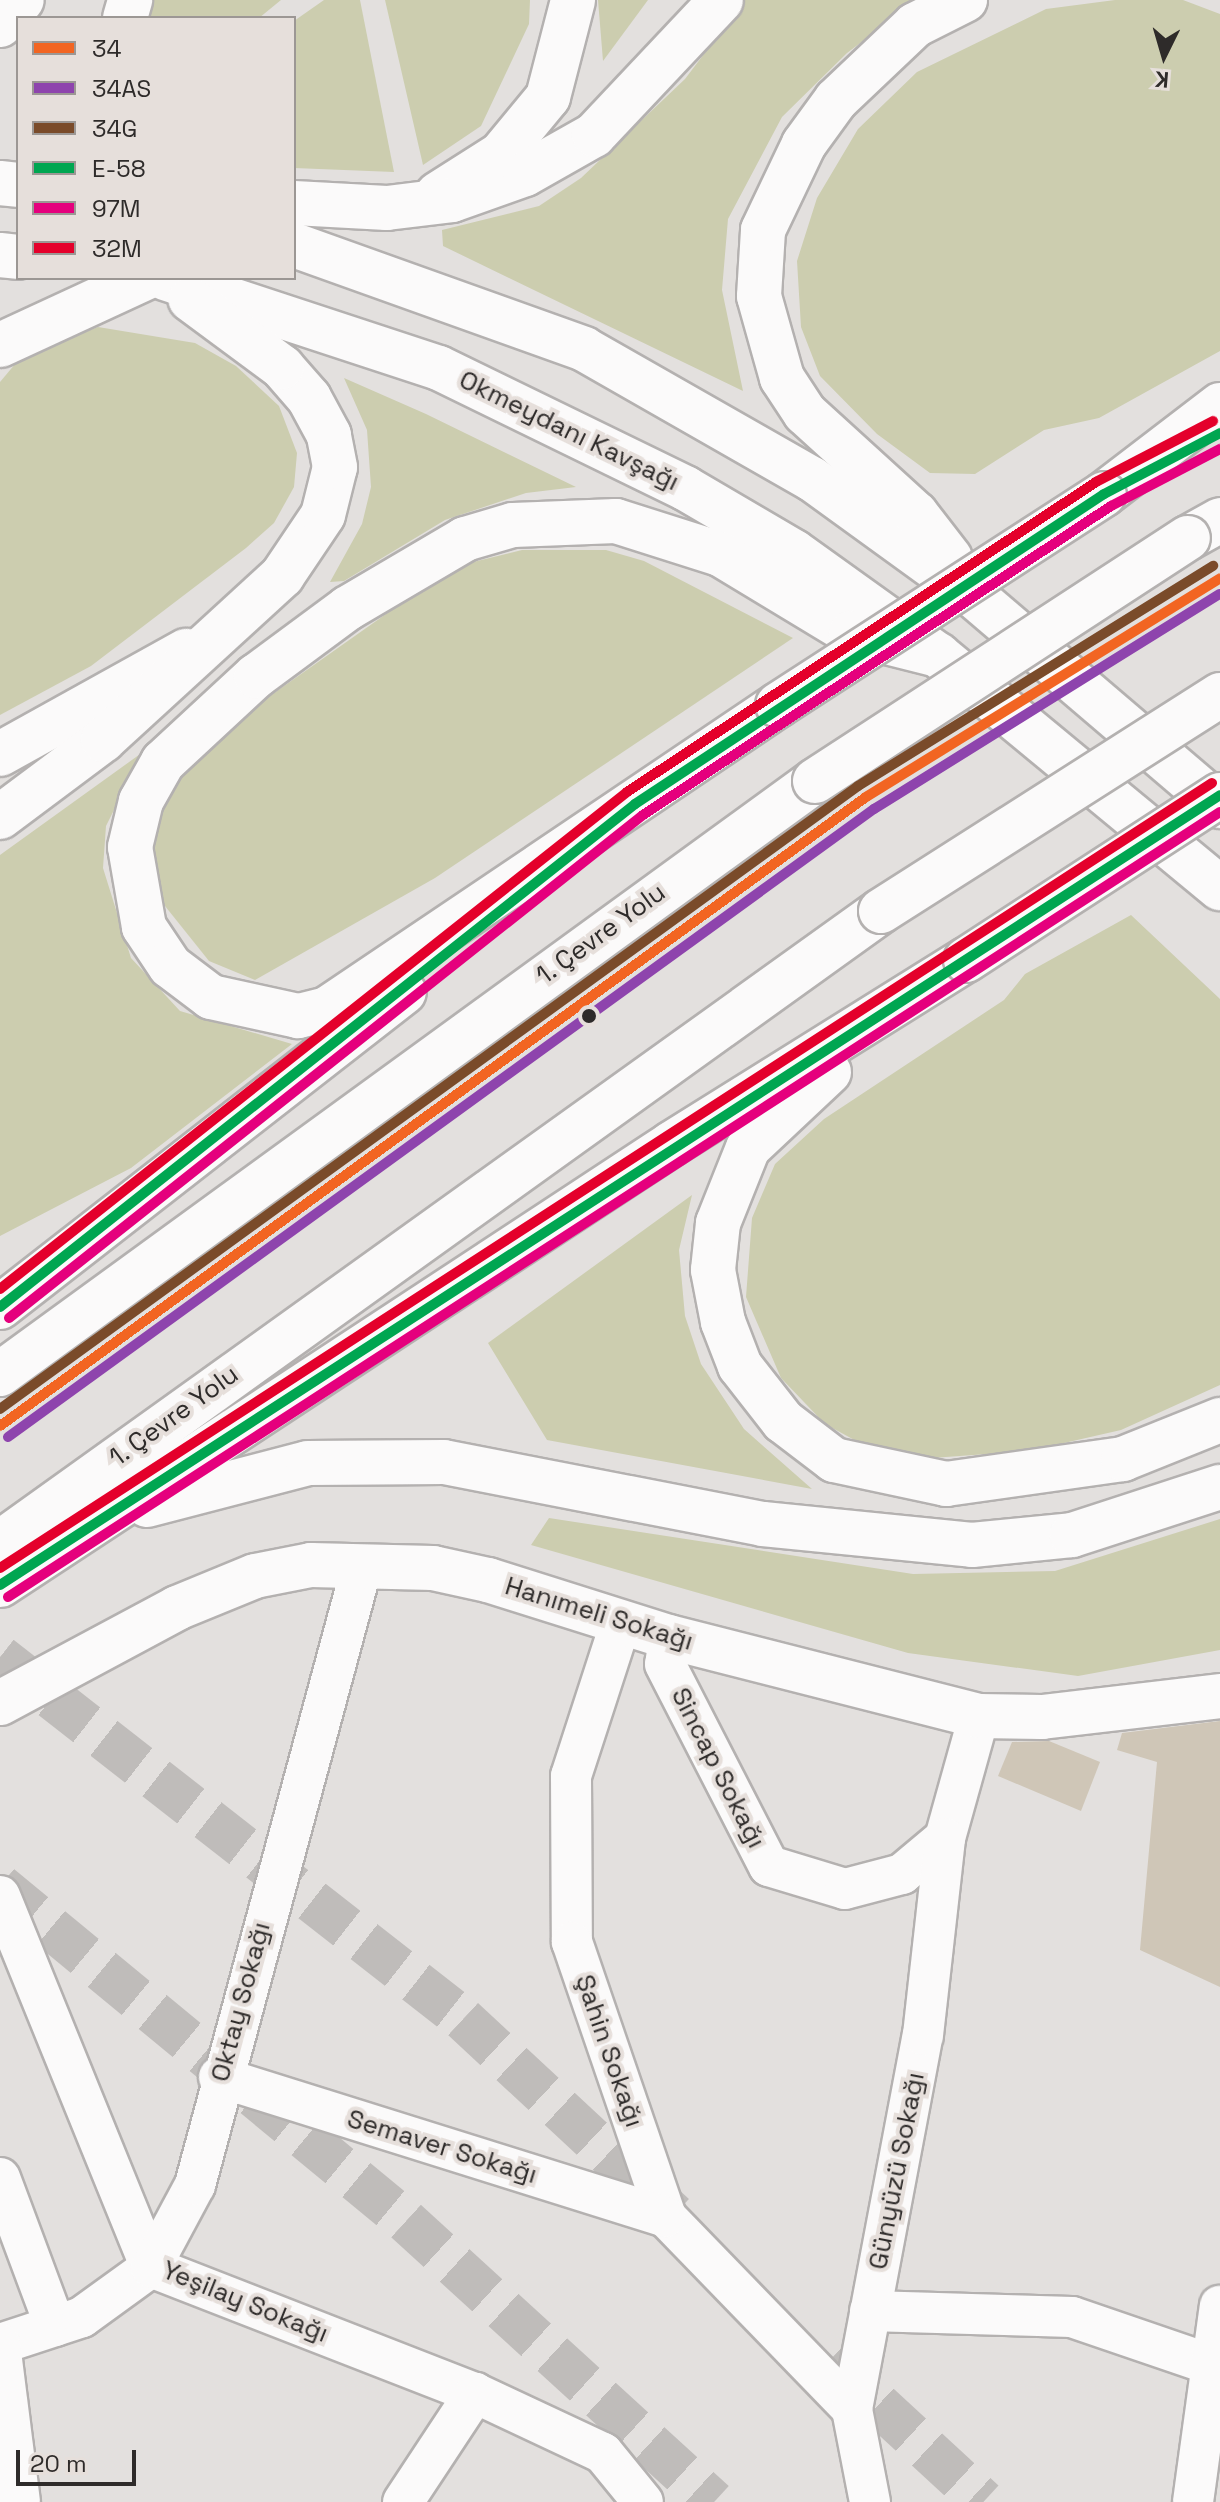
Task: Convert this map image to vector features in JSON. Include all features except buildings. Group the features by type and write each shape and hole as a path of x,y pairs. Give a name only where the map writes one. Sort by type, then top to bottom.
{"main road":[{"path":"0,25 22,0"},
{"path":"420,203 473,176 528,126 548,97 573,0"},
{"path":"296,203 420,203 486,190 594,135 721,0"},
{"path":"965,0 915,25 836,100 804,144 763,230 759,296 782,378 805,413 916,514 975,597"},
{"path":"296,246 584,349 812,479 975,597 1207,788 1220,806"},
{"path":"0,345 141,280"},
{"path":"0,817 103,740 310,545 330,496 333,456 309,398 282,367 165,280"},
{"name":"Okmeydanı Kavşağı","path":"168,280 439,368 685,488 794,552 938,655 1220,888"},
{"path":"938,655 851,633 720,554 616,521 572,519 477,535 348,608 256,676 163,762 141,801 130,847 133,885 144,927 170,966 211,997 298,1016 357,994 778,705 1104,494 1220,405"},
{"path":"1104,494 1220,433"},
{"name":"1. Çevre Yolu","path":"0,1374 815,781 1204,529"},
{"path":"0,754 219,631"},
{"name":"1. Çevre Yolu","path":"0,1543 881,911 1220,695"},
{"path":"1207,788 966,960 799,1094 764,1126 734,1171 713,1270 740,1366 783,1421 834,1460 917,1482 1066,1472 1123,1459 1220,1420"},
{"path":"0,1307 635,804"},
{"path":"0,1585 100,1523 671,1144 966,960"},
{"path":"100,1523 249,1476 364,1461 444,1462 763,1524 972,1545 1072,1535 1220,1487"},
{"name":"Hanımeli Sokağı","path":"0,1673 176,1581 248,1554 471,1554 673,1622 1042,1717 1220,1696"},
{"name":"Hanımeli Sokağı","path":"0,1703 177,1608 255,1576 363,1555 488,1580 621,1622 673,1622"},
{"name":"Hanımeli Sokağı","path":"982,1702 1220,1670"}],"street":[{"name":"Oktay Sokağı","path":"0,2344 82,2317 151,2267 195,2185 219,2077 363,1555"},
{"name":"Şahin Sokağı","path":"621,1622 571,1776 572,1942 666,2217 852,2409"},
{"name":"Sincap Sokağı","path":"673,1622 665,1664 769,1866 845,1889 902,1874 945,1838"},
{"path":"945,1838 982,1702"},
{"name":"Günyüzü Sokağı","path":"870,2502 852,2409 923,2035 945,1838"},
{"name":"Yeşilay Sokağı","path":"0,1896 151,2267 475,2393 603,2453 643,2502"},
{"name":"Semaver Sokağı","path":"219,2077 666,2217"},
{"path":"0,2178 55,2326"},
{"path":"1193,2502 1215,2366 1220,2306"},
{"path":"870,2311 1072,2317 1215,2366"},
{"path":"0,2344 20,2502"},
{"path":"403,2502 475,2393"}],"green space":[{"path":"152,0 281,0 261,16 150,16"},
{"path":"324,0 360,0 394,172 296,168 296,20"},
{"path":"385,0 530,0 529,24 481,126 423,165"},
{"path":"598,0 648,0 603,61"},
{"path":"745,0 917,0 847,53 782,117 728,219 722,290 743,391 443,246 442,230 539,206 581,178 685,79"},
{"path":"1115,0 1183,0 1220,14 1220,351 1099,418 1044,430 975,474 930,473 877,434 820,376 801,327 797,261 817,198 858,129 917,72 1046,9"},
{"path":"98,327 195,343 236,366 279,406 297,453 294,487 274,523 246,548 91,666 0,715 0,382 21,357"},
{"path":"344,378 576,487 526,493 445,520 344,581 330,582 362,524 371,487 367,430"},
{"path":"522,550 606,550 644,561 793,638 435,878 255,980 209,961 157,896 151,840 168,784 229,725 420,590 469,563"},
{"path":"143,752 106,826 103,868 131,958 180,1011 292,1044 131,1168 0,1236 0,855"},
{"path":"1131,915 1220,999 1220,1385 1121,1430 1029,1451 932,1458 871,1449 825,1424 781,1378 746,1297 752,1218 775,1164 824,1119 1004,1000 1025,974"},
{"path":"692,1195 679,1250 685,1316 701,1364 744,1429 812,1489 547,1440 488,1343"},
{"path":"549,1518 913,1574 1055,1571 1220,1519 1220,1650 1078,1676 908,1653 531,1545"}],"tunnel":[{"path":"0,1657 463,2019 674,2215"},
{"path":"0,1886 406,2221 714,2502"},
{"path":"830,2360 984,2502"}],"transit line":[{"name":"32M","path":"0,1289 627,792 1096,482 1213,421"},
{"name":"E-58","path":"0,1307 635,804 1104,494 1220,433"},
{"name":"97M","path":"9,1318 643,815 1111,506 1220,449"},
{"name":"34G","path":"0,1409 858,786 1213,566"},
{"name":"34","path":"0,1426 866,797 1220,578"},
{"name":"34AS","path":"8,1437 874,809 1220,594"},
{"name":"32M","path":"0,1568 1212,783"},
{"name":"E-58","path":"0,1585 1220,795"},
{"name":"97M","path":"8,1597 1220,812"}]}
